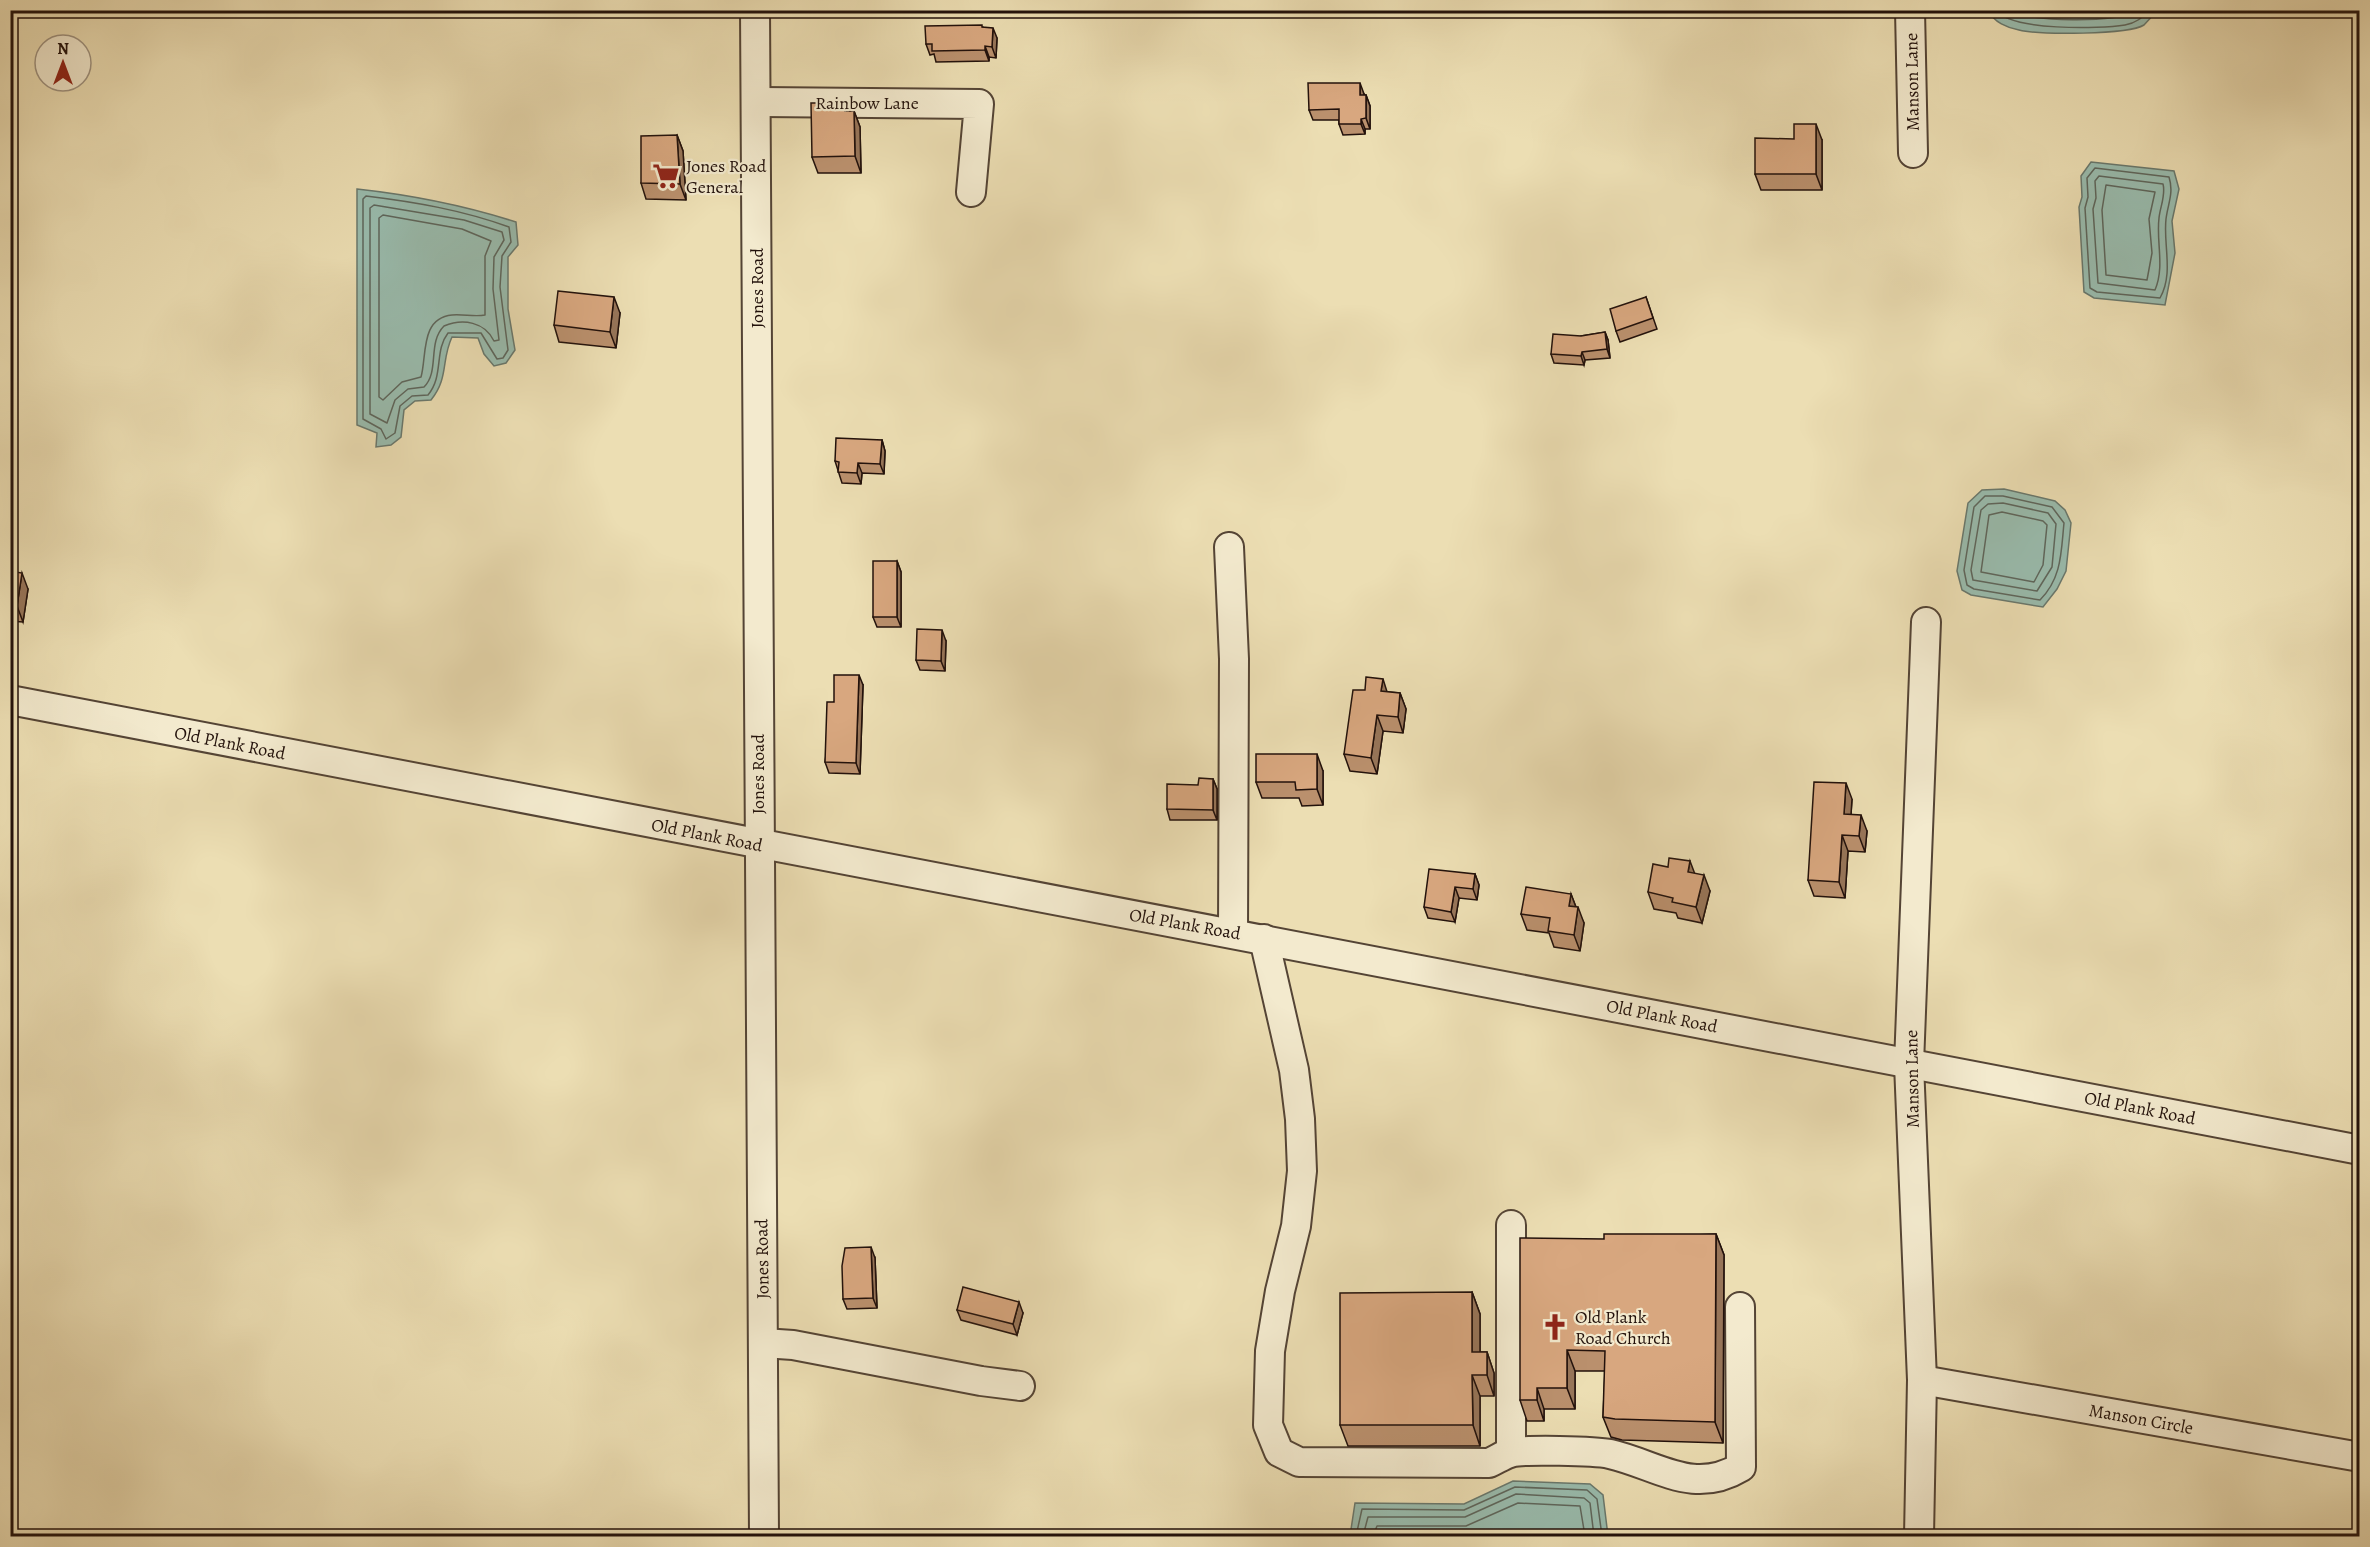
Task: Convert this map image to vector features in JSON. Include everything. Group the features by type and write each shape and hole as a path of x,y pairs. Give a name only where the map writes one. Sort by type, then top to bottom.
{"street":[{"name":"Jones Road","path":"755,10 758,845 764,1536"},
{"name":"Manson Lane","path":"1910,10 1913,153"},
{"name":"Rainbow Lane","path":"756,102 978,104 971,192"},
{"path":"1229,547 1234,658 1233,933"},
{"name":"Manson Lane","path":"1919,1536 1922,1380 1909,1064 1926,622"},
{"name":"Old Plank Road","path":"10,700 2360,1150"},
{"path":"1264,939 1294,1070 1300,1119 1302,1171 1296,1226 1280,1291 1270,1351 1268,1425 1279,1452 1299,1462 1489,1463 1511,1452 1608,1454 1652,1467 1681,1479 1713,1479 1741,1467 1740,1306"},
{"path":"1511,1225 1511,1452"},
{"path":"763,1343 793,1345 981,1381 1020,1386"},
{"name":"Manson Circle","path":"1922,1380 2360,1457"}],"water":[{"path":"1989,10 2156,11 2144,25 2135,28 2121,31 2063,33 2029,32 2010,28 1997,21"},
{"path":"2091,162 2174,171 2179,189 2172,221 2175,253 2165,305 2094,298 2084,292 2079,207 2082,197 2081,176"},
{"path":"357,189 437,201 516,222 518,245 508,257 508,309 515,350 506,363 494,366 484,354 478,338 452,337 437,392 431,400 415,401 404,410 401,437 391,445 376,447 377,433 357,425"},
{"path":"2004,489 2055,501 2065,510 2071,523 2066,571 2057,589 2043,607 1971,595 1962,590 1957,571 1968,503 1982,490"},
{"path":"1513,1481 1590,1484 1603,1495 1608,1536 1350,1536 1355,1503 1464,1504"}],"building":[{"path":"982,25 982,27 993,28 992,47 985,46 985,50 932,51 932,44 926,44 925,26"},
{"path":"1308,83 1360,83 1360,95 1366,95 1366,118 1361,119 1361,124 1339,124 1339,109 1309,110"},
{"path":"811,103 845,103 845,111 854,111 855,156 812,157"},
{"path":"1794,124 1816,124 1816,174 1755,174 1755,138 1794,139"},
{"path":"677,135 680,184 641,183 641,136"},
{"path":"558,291 614,297 610,332 554,325"},
{"path":"1646,297 1653,318 1616,331 1610,309"},
{"path":"1605,332 1607,349 1582,352 1581,356 1551,354 1553,334 1581,336"},
{"path":"836,438 882,440 880,464 858,463 857,473 838,472 839,462 835,461"},
{"path":"873,561 897,561 897,617 873,617"},
{"path":"10,571 22,573 17,606 10,606"},
{"path":"917,629 942,630 941,661 916,660"},
{"path":"834,675 859,675 856,763 825,762 827,702 834,702"},
{"path":"1366,677 1383,679 1381,691 1400,693 1398,717 1377,715 1371,758 1344,754 1353,690 1365,690"},
{"path":"1256,754 1317,754 1317,789 1296,790 1295,782 1256,782"},
{"path":"1199,778 1213,779 1213,810 1167,809 1167,784 1198,785"},
{"path":"1814,782 1846,783 1844,814 1861,815 1859,836 1842,835 1839,882 1808,880"},
{"path":"1669,858 1690,861 1688,872 1704,875 1696,907 1672,902 1673,898 1648,892 1653,864 1668,867"},
{"path":"1429,869 1475,874 1473,889 1455,887 1451,912 1424,907"},
{"path":"1526,887 1571,894 1569,906 1578,907 1574,935 1548,931 1550,918 1521,914"},
{"path":"1604,1234 1716,1234 1715,1422 1603,1417 1605,1351 1567,1350 1567,1388 1537,1388 1537,1400 1520,1400 1520,1238 1604,1239"},
{"path":"871,1247 873,1298 843,1299 842,1266 845,1248"},
{"path":"963,1287 1019,1302 1013,1324 957,1310"},
{"path":"1472,1292 1472,1352 1487,1352 1487,1375 1472,1375 1473,1425 1340,1425 1340,1293"}],"place":[{"name":"Jones Road General","path":"666,176"},
{"name":"Old Plank Road Church","path":"1555,1327"}]}
